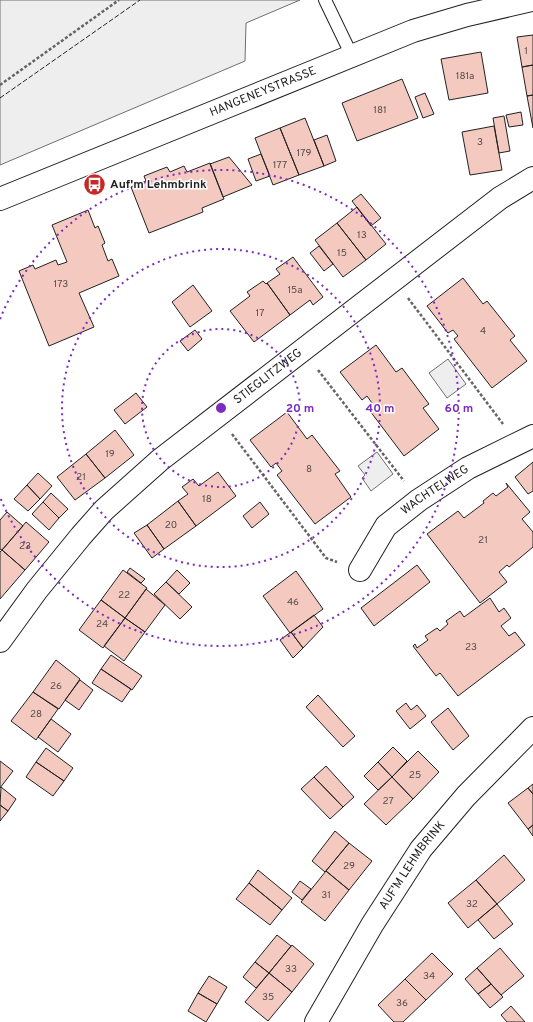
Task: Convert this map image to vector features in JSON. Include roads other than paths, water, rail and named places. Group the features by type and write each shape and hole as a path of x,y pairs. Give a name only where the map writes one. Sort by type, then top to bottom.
{"street":[{"name":"HANGENEYSTRASSE","path":"0,199 420,29 468,15 532,0"},
{"name":"STIEGLITZWEG","path":"0,641 38,590 104,510 160,460 217,415 395,281 500,198 533,178"},
{"name":"WACHTELWEG","path":"360,570 386,526 419,500 468,468 533,436"},
{"name":"AUF'M LEHMBRINK","path":"316,1022 372,925 421,849 466,796 533,728"}],"lane":[{"path":"325,0 352,56"}],"place":[{"name":"Auf'm Lehmbrink","path":"95,185"}]}
